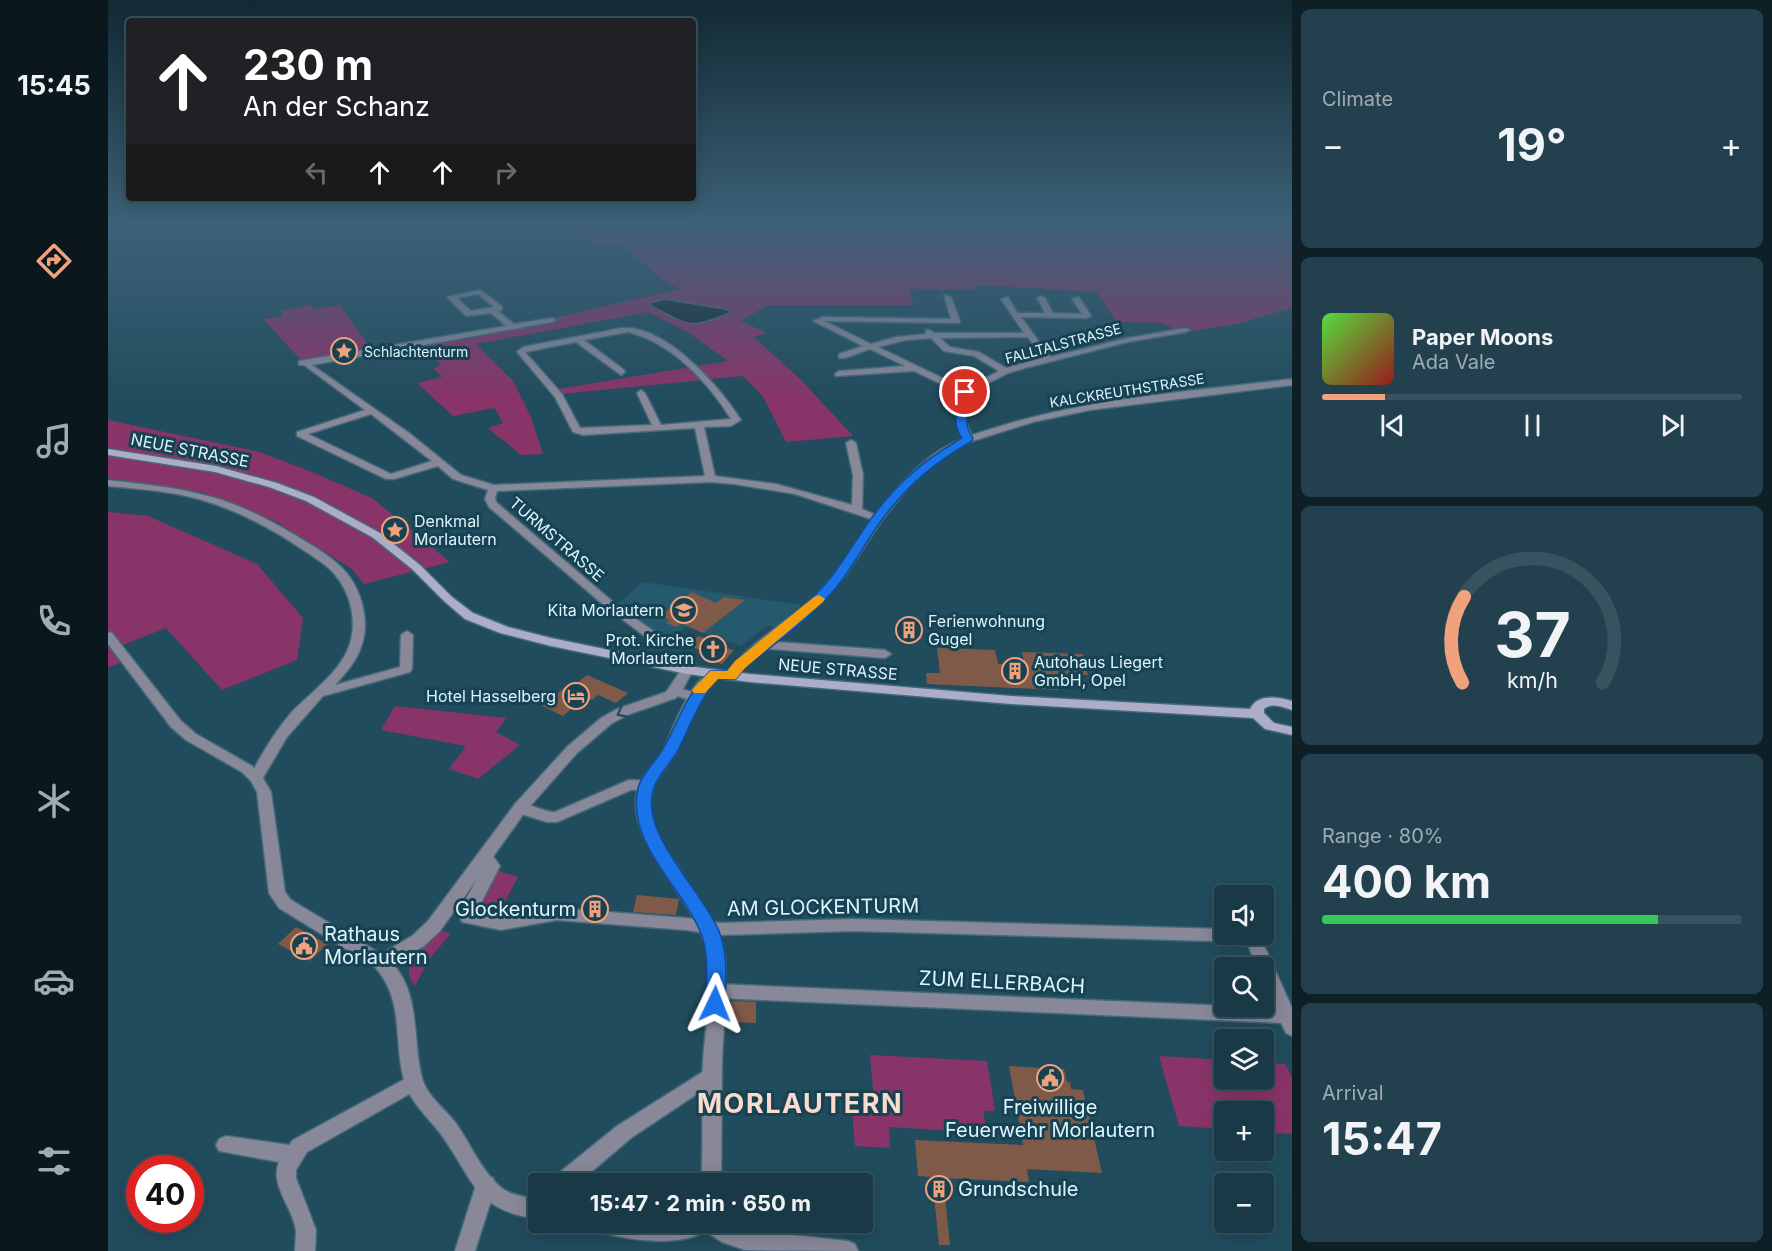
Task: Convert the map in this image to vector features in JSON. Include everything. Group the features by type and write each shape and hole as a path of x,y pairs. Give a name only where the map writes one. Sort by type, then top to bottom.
{"main road":[{"name":"NEUE STRASSE","path":"108,452 216,469 273,485 310,500 376,535 416,567 460,610 504,630 570,646 687,670 731,676 990,698 1257,714 1270,726 1292,731"},
{"path":"1257,714 1257,708 1264,702 1276,701 1292,706"}],"street":[{"path":"480,292 499,308 493,310 469,314 451,297 480,292"},
{"path":"947,297 956,321 823,319 817,321 965,392 961,424 962,432 968,438"},
{"path":"1041,298 1050,315"},
{"path":"1005,299 1028,335 1048,359"},
{"path":"1015,315 1087,316 1076,299"},
{"path":"493,310 512,327"},
{"name":"TURMSTRASSE","path":"552,320 305,363 372,411 457,477 493,488 490,499 493,505 609,604 663,644"},
{"path":"919,321 947,349 976,354 1005,371"},
{"path":"636,330 681,357 717,391 736,420 731,423 699,425 583,432 576,430 559,396 521,352 523,349 636,330"},
{"name":"FALLTALSTRASSE","path":"965,392 1005,371 1128,340 1186,330"},
{"path":"842,356 872,346 913,337 1028,335"},
{"path":"577,339 621,372"},
{"path":"839,374 917,368"},
{"name":"KALCKREUTHSTRASSE","path":"731,676 740,664 820,598 834,583 878,518 903,487 932,460 968,438 1031,420 1090,407 1292,382"},
{"path":"641,393 658,427"},
{"path":"372,411 300,434 390,477 440,462"},
{"path":"699,425 711,479"},
{"path":"851,443 858,475 857,510"},
{"path":"493,488 711,479 780,486 822,497 878,518"},
{"path":"108,483 190,494 273,524 340,573 351,588 358,618 359,635 348,661 300,711 278,741 256,778"},
{"path":"318,693 406,669 406,635"},
{"path":"108,636 176,724 191,737 239,764 256,778 264,792 277,893 285,904 381,962 397,980 403,1002 408,1059 420,1095 446,1126 495,1195 508,1203 528,1207"},
{"path":"764,645 885,654"},
{"path":"381,962 418,941 434,926 520,808 572,750 606,721 621,712 666,697 675,691 687,670"},
{"path":"711,1173 712,1074 717,963 709,929 650,835 644,806 646,785 669,752 694,697 715,674"},
{"path":"675,691 694,697"},
{"path":"520,808 547,817 557,817 629,784 646,785"},
{"name":"AM GLOCKENTURM","path":"485,856 492,866 468,910 468,918 473,921 501,924 558,914 687,924 709,929 853,925 1252,936 1289,1022"},
{"name":"ZUM ELLERBACH","path":"716,991 1289,1022"},
{"path":"574,1173 624,1132 712,1074"},
{"path":"305,1251 306,1230 286,1178 286,1168 292,1155 300,1146 414,1082"},
{"path":"226,1145 292,1155"},
{"path":"465,1251 486,1185"},
{"path":"654,1233 664,1235 684,1233"},
{"path":"726,1233 770,1247 848,1251"}],"shaded area":[{"path":"671,284 1292,284 1292,308 1236,324 1179,333 1164,323 1117,322 1096,292 974,285 976,290 908,289 914,305 768,305 741,321 767,333 754,337 802,381 853,436 786,442 762,395 743,376 561,394 558,389 728,361 689,333 648,312 476,344 513,381 531,417 543,454 521,455 488,428 503,423 495,408 453,416 417,383 442,377 433,368 441,365 419,342 545,320 680,289"},
{"path":"664,299 725,309 730,313 697,324 689,323 651,306 651,303"},
{"path":"311,305 313,309 340,305 372,350 309,362 299,358 263,319 283,316 280,311"},
{"path":"108,420 259,452 307,470 372,498 450,562 364,584 352,569 277,522 202,492 108,478"},
{"path":"108,512 148,516 257,564 303,618 297,660 222,690 166,628 118,647 126,660 108,668"},
{"path":"643,582 802,605 775,628 768,625 741,646 686,627 668,640 618,604"},
{"path":"395,706 506,718 496,732 520,745 478,779 449,769 466,746 381,730"},
{"path":"496,870 518,877 497,916 476,913 481,898"},
{"path":"441,931 451,933 428,961 415,986 409,975 412,961 420,949"},
{"path":"870,1055 987,1061 995,1111 983,1111 987,1133 889,1127 890,1148 855,1146 852,1112 875,1113"},
{"path":"1159,1056 1214,1059 1214,1089 1274,1089 1274,1063 1285,1064 1292,1077 1292,1134 1274,1133 1274,1101 1214,1101 1214,1128 1179,1126"}],"building":[{"name":"Kita Morlautern","path":"692,592 716,603 724,597 745,600 703,633 681,623 676,627 666,623 669,620 660,616"},
{"name":"Ferienwohnung Gugel","path":"898,620 920,621 922,639 909,638 909,633 898,633"},
{"name":"Prot. Kirche Morlautern","path":"698,636 734,650 722,664 711,660 715,655 689,646"},
{"name":"Autohaus Liegert GmbH, Opel","path":"937,648 995,650 998,664 1025,665 1022,652 1083,654 1088,675 1054,674 1058,690 927,684 926,673 940,673"},
{"name":"Hotel Hasselberg","path":"587,675 628,693 616,703 598,695 592,700 584,697 563,716 542,706 565,687 570,689"},
{"path":"637,895 679,899 676,915 633,912"},
{"name":"Rathaus Morlautern","path":"296,927 327,944 310,961 278,944"},
{"path":"731,1001 756,1002 756,1023 730,1022"},
{"path":"1009,1066 1064,1069 1071,1089 1083,1090 1102,1173 1027,1169 1029,1182 943,1178 950,1245 939,1245 932,1177 918,1176 915,1140 1023,1145"}],"slow traffic":[{"path":"700,690 715,674 731,676 740,664 819,599"}],"place":[{"name":"Schlachtenturm","path":"344,351"},
{"name":"Denkmal Morlautern","path":"395,530"},
{"name":"Kita Morlautern","path":"684,610"},
{"name":"Ferienwohnung Gugel","path":"909,630"},
{"name":"Prot. Kirche Morlautern","path":"713,649"},
{"name":"Autohaus Liegert GmbH, Opel","path":"1015,671"},
{"name":"Hotel Hasselberg","path":"576,696"},
{"name":"Glockenturm","path":"595,909"},
{"name":"Rathaus Morlautern","path":"304,946"},
{"name":"Freiwillige Feuerwehr Morlautern","path":"1050,1078"},
{"name":"Grundschule","path":"939,1189"}],"district":[{"name":"MORLAUTERN","path":"800,1103"}],"route":[{"path":"715,1004 717,963 714,944 709,929 685,888 650,835 644,806 646,785 663,763 698,691 715,674 731,676 740,664 820,598 843,571 878,518 903,487 932,460 968,438 962,432 961,424 965,392"}]}
